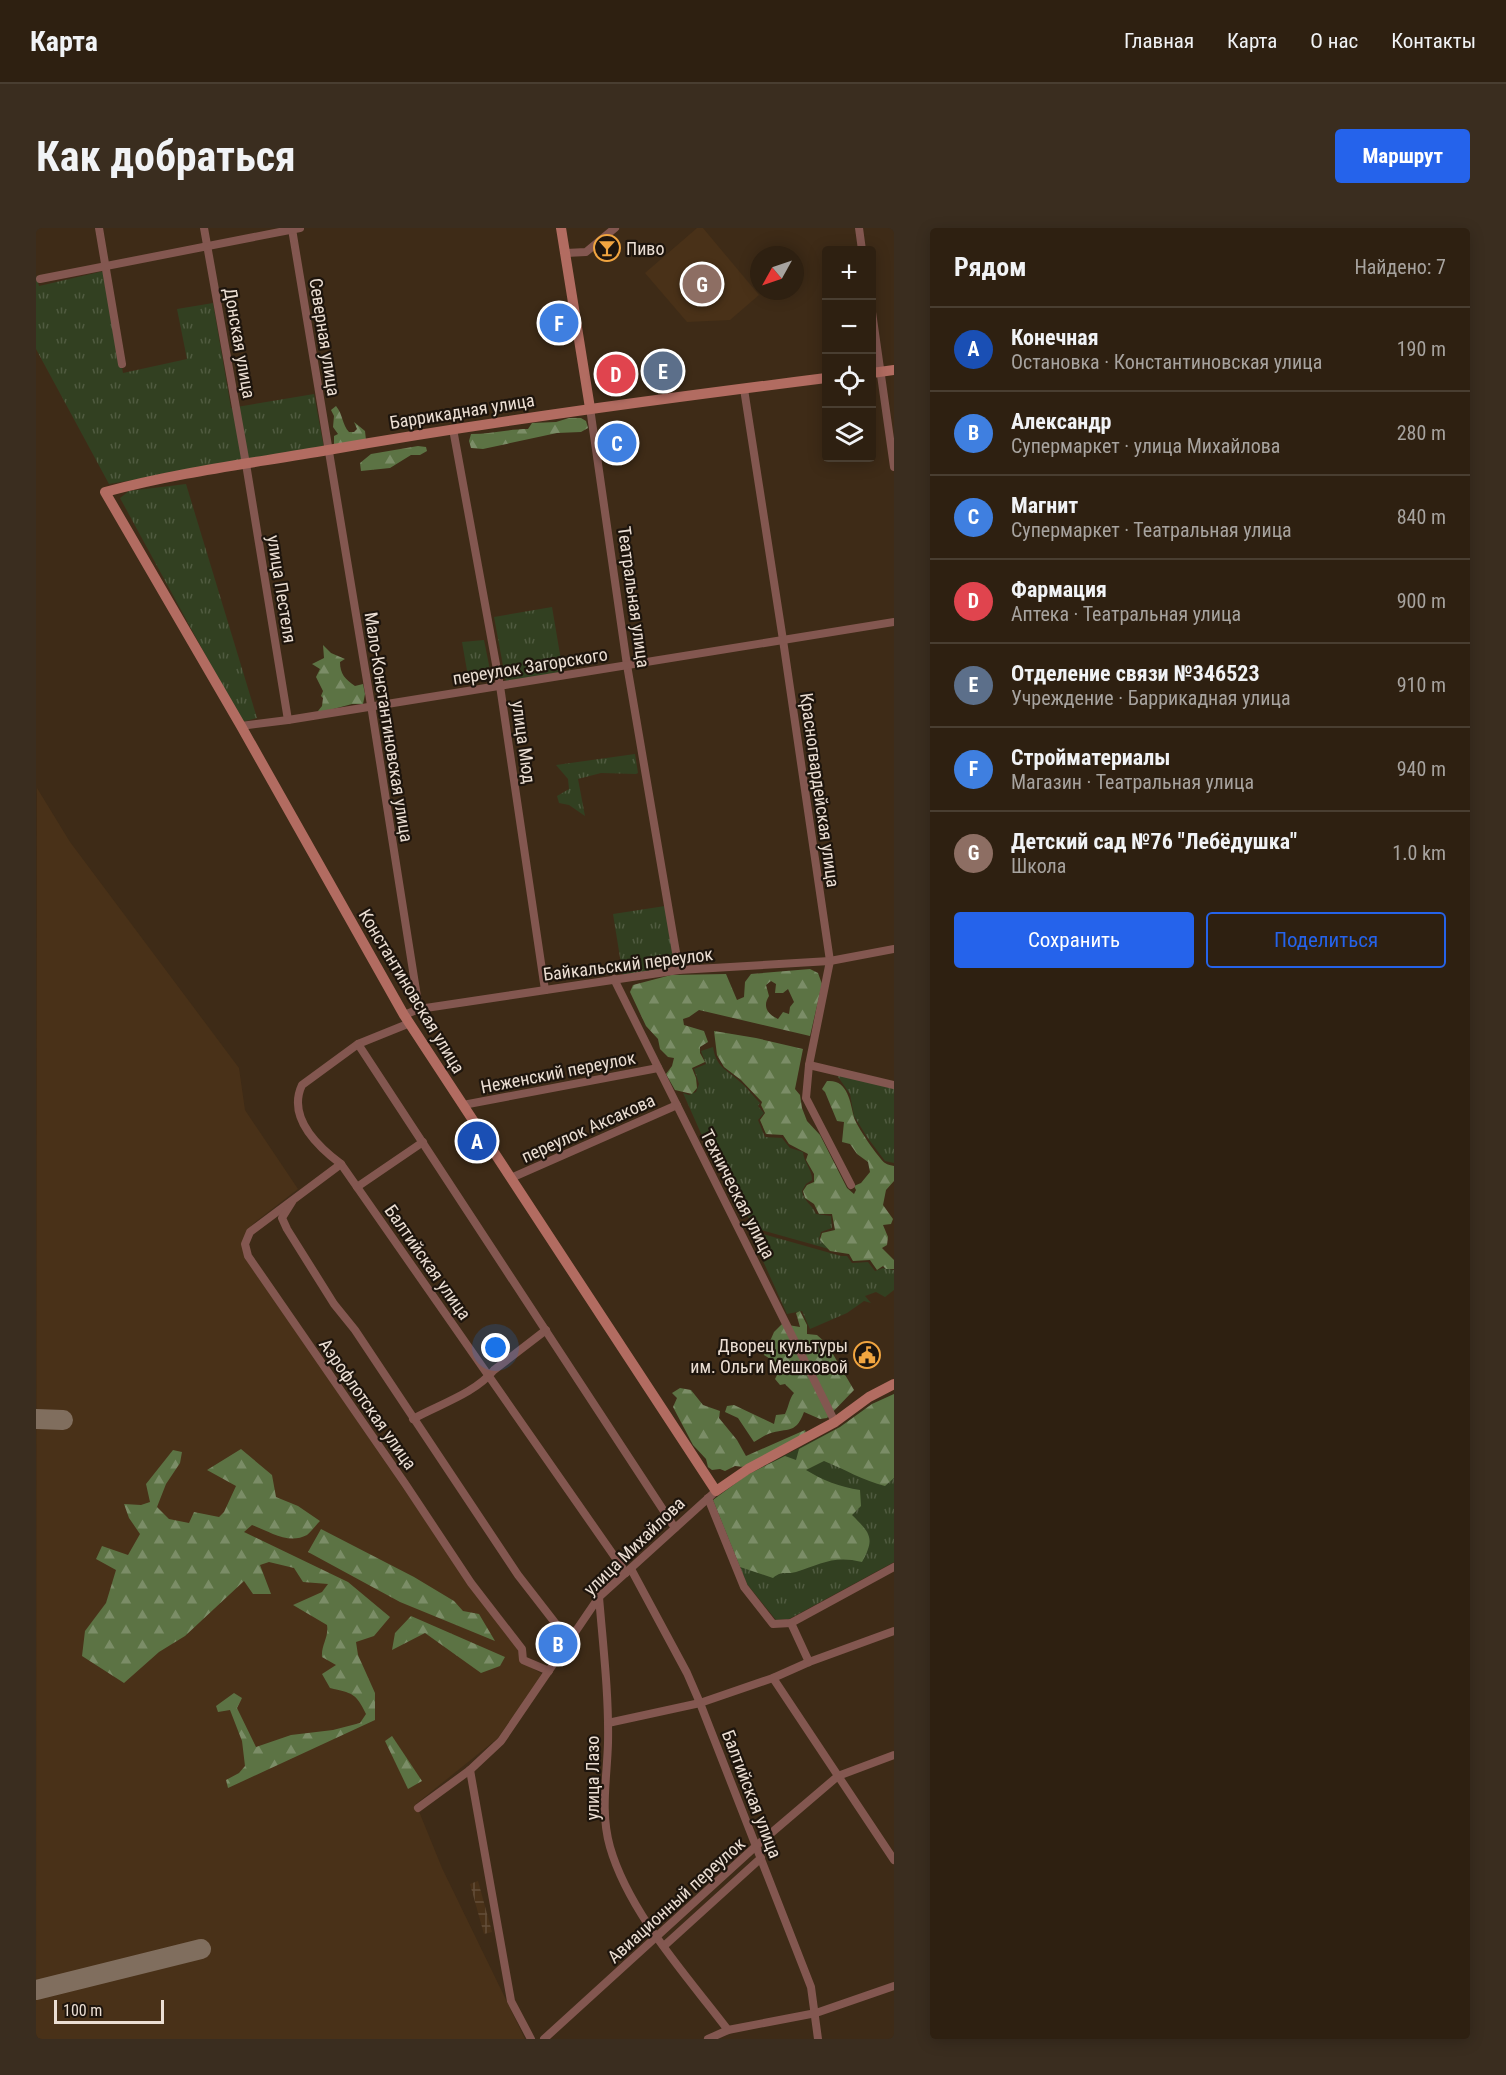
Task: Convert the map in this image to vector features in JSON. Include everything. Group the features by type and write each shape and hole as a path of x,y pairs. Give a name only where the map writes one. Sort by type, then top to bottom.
{"street":[{"path":"99,228 122,364"},
{"name":"Донская улица","path":"204,228 246,464"},
{"name":"Театральная улица","path":"561,228 627,665 679,970"},
{"path":"566,253 586,252 615,228"},
{"path":"859,228 861,246"},
{"path":"40,279 296,229"},
{"name":"Северная улица","path":"296,229 328,450"},
{"path":"894,370 876,372 894,467"},
{"name":"Баррикадная улица","path":"105,492 130,485 453,429 590,408 822,379"},
{"name":"Красногвардейская улица","path":"744,389 830,961 809,1065 806,1098 851,1185"},
{"name":"улица Мюд","path":"453,429 500,686 545,990"},
{"name":"Мало-Константиновская улица","path":"328,450 419,1009"},
{"name":"улица Пестеля","path":"246,464 288,720"},
{"name":"Константиновская улица","path":"105,492 407,1019 712,1495 744,1587 773,1624 791,1623"},
{"name":"переулок Загорского","path":"241,726 894,622"},
{"name":"Байкальский переулок","path":"358,1044 407,1019 419,1009 679,970 830,961 894,949"},
{"name":"Техническая улица","path":"614,979 835,1422"},
{"path":"358,1044 675,1528"},
{"name":"Балтийская улица","path":"358,1044 302,1084 297,1095 298,1113 309,1133 323,1150 341,1164 357,1186 628,1571 687,1673 811,1988 818,2039"},
{"path":"809,1065 894,1085"},
{"name":"Неженский переулок","path":"463,1105 658,1068"},
{"name":"переулок Аксакова","path":"511,1178 676,1105"},
{"path":"357,1186 423,1142"},
{"name":"Аэрофлотская улица","path":"341,1164 250,1232 245,1244 248,1256 471,1583 522,1649 523,1660 549,1671"},
{"path":"295,1198 282,1218 334,1304 355,1330 518,1575 555,1624 574,1635"},
{"path":"413,1419 462,1395 546,1330"},
{"name":"улица Михайлова","path":"418,1808 470,1770 501,1741 599,1597 712,1495 748,1469 835,1422 869,1397 894,1384"},
{"path":"809,1662 791,1623 894,1566"},
{"name":"улица Лазо","path":"599,1597 608,1723 604,1808 610,1847 626,1885 656,1938 728,2030"},
{"path":"608,1723 700,1703 773,1678 894,1630"},
{"path":"773,1678 894,1859"},
{"name":"Авиационный переулок","path":"544,2039 756,1846 838,1776 894,1755"},
{"path":"470,1770 511,2001 531,2039"},
{"name":"Авиационный переулок","path":"664,1946 761,1858"},
{"path":"708,2039 728,2030 816,2013 894,1986"}],"shaded area":[{"path":"697,228 703,228 750,284 750,300 753,300 730,320 687,322 645,273"},
{"path":"37,788 70,842 239,1068 245,1110 298,1189 254,1223 248,1231 242,1246 252,1267 473,1590 517,1648 522,1662 542,1674 498,1738 416,1804 442,1868 525,2039 36,2039"},
{"path":"478,1881 492,1932 484,1934 470,1884"}],"green space":[{"path":"104,271 123,373 187,359 177,309 213,303 231,408 314,394 324,448 109,484 36,349 36,275 39,286"},
{"path":"336,406 349,432 357,429 354,422 365,431 366,440 334,447 334,436 338,434 333,427 334,416 331,410"},
{"path":"569,418 581,418 586,421 588,428 581,432 557,433 483,449 471,448 469,441 471,434 528,429 532,423 556,422"},
{"path":"418,446 426,447 427,451 420,455 411,455 390,468 361,471 360,463 371,454"},
{"path":"186,484 257,718 242,722 120,498 129,491"},
{"path":"552,607 563,672 506,682 494,617"},
{"path":"484,640 492,680 469,682 462,642"},
{"path":"323,645 331,653 345,659 340,662 342,673 346,678 355,686 363,684 365,694 363,704 318,711 322,706 323,691 316,677 320,669 312,664 324,658"},
{"path":"635,754 638,773 636,774 601,773 578,779 585,816 569,805 559,803 557,796 569,789 568,779 556,765"},
{"path":"665,906 674,961 668,968 623,976 613,914"},
{"path":"810,969 818,973 822,984 810,1036 699,1010 683,1019 684,1025 704,1031 708,1042 700,1047 700,1053 705,1062 692,1068 697,1088 692,1094 675,1090 666,1074 674,1058 668,1057 660,1049 658,1039 646,1026 630,992 633,985 671,975 726,974 737,1000 744,997 745,982 751,974","holes":["771,981 776,984 775,993 783,993 788,989 794,1002 789,1014 783,1012 778,1019 771,1015 766,1007 769,996 766,985"]},
{"path":"714,1031 803,1049 795,1089 800,1095 807,1121 820,1135 847,1188 854,1194 856,1190 854,1186 861,1183 870,1172 868,1162 857,1154 850,1144 842,1142 844,1122 837,1121 822,1089 827,1081 834,1081 844,1088 855,1121 863,1134 882,1160 894,1166 894,1181 886,1190 883,1205 893,1219 891,1224 883,1225 888,1237 887,1245 882,1248 894,1260 894,1269 886,1269 883,1266 877,1270 870,1260 853,1261 849,1254 830,1251 820,1240 822,1233 835,1230 832,1214 819,1214 814,1204 805,1198 803,1191 807,1185 814,1182 814,1174 806,1160 808,1154 789,1144 783,1135 766,1134 760,1120 765,1113 762,1102 741,1080 724,1067 717,1055"},
{"path":"713,1047 719,1063 760,1103 758,1106 764,1113 758,1120 765,1137 782,1138 790,1148 803,1152 812,1180 802,1191 804,1198 816,1214 831,1216 832,1228 821,1232 819,1239 829,1249 754,1228 738,1198 734,1182 720,1168 703,1138 683,1093 689,1095 696,1092 699,1084 694,1069 706,1064 701,1051"},
{"path":"836,1074 894,1088 894,1163 885,1161 867,1137 854,1116 850,1094"},
{"path":"749,1230 847,1256 852,1263 868,1262 875,1271 883,1268 894,1270 894,1290 885,1297 876,1292 865,1296 871,1303 864,1301 847,1313 810,1329 802,1311 787,1314"},
{"path":"800,1311 807,1325 807,1334 817,1335 827,1344 854,1390 827,1418 820,1419 804,1412 801,1420 793,1428 773,1432 754,1442 738,1418 725,1412 727,1406 734,1405 774,1424 776,1415 785,1414 794,1393 785,1384 780,1385 775,1379 779,1371 772,1360 764,1355 774,1332 782,1324 800,1327 796,1313"},
{"path":"680,1388 691,1390 703,1405 720,1411 719,1418 737,1440 746,1456 805,1430 806,1433 744,1467 735,1466 725,1471 712,1470 708,1467 706,1459 693,1445 673,1407 677,1398 672,1393"},
{"path":"894,1394 894,1562 789,1619 776,1620 747,1584 713,1500 747,1475 840,1427 872,1404"},
{"path":"894,1394 894,1478 885,1486 824,1461 806,1470 832,1483 860,1490 861,1506 852,1515 869,1537 869,1547 862,1562 835,1560 796,1572 782,1573 773,1578 740,1567 713,1500 747,1475 785,1456 796,1460 799,1449 840,1427 872,1404"},
{"path":"241,1449 272,1475 276,1497 298,1506 320,1521 307,1535 300,1538 286,1538 252,1525 244,1532 348,1582 390,1617 374,1636 356,1642 358,1655 375,1693 375,1720 228,1788 226,1780 239,1773 245,1766 242,1741 230,1710 218,1712 216,1706 234,1693 242,1698 237,1708 256,1747 291,1735 333,1730 360,1723 366,1714 356,1698 330,1688 322,1674 336,1665 322,1657 327,1625 293,1605 322,1592 328,1584 303,1582 294,1568 269,1562 260,1565 271,1594 253,1594 244,1581 185,1636 159,1652 124,1683 82,1656 85,1631 106,1603 116,1570 96,1559 102,1546 128,1555 140,1534 129,1518 124,1504 141,1505 150,1502 146,1484 173,1450 182,1452 180,1463 166,1484 157,1507 169,1519 189,1523 194,1512 219,1517 224,1512 236,1486 207,1470"},
{"path":"321,1529 414,1577 454,1601 463,1611 479,1614 495,1641 400,1602 308,1552"},
{"path":"411,1616 505,1657 500,1666 481,1673 425,1633 392,1650 395,1633"},
{"path":"392,1736 422,1781 408,1789 385,1741"}],"taxiway":[{"path":"36,1419 63,1420"},
{"path":"36,1990 201,1949"}],"place":[{"name":"Пиво","path":"607,248"},
{"name":"Детский сад №76 \"Лебёдушка\"","path":"702,284"},
{"name":"Стройматериалы","path":"559,323"},
{"name":"Отделение связи №346523","path":"663,371"},
{"name":"Фармация","path":"616,374"},
{"name":"Магнит","path":"617,443"},
{"name":"Конечная","path":"477,1141"},
{"name":"Дворец культуры им. Ольги Мешковой","path":"867,1355"},
{"name":"Александр","path":"558,1644"}]}
